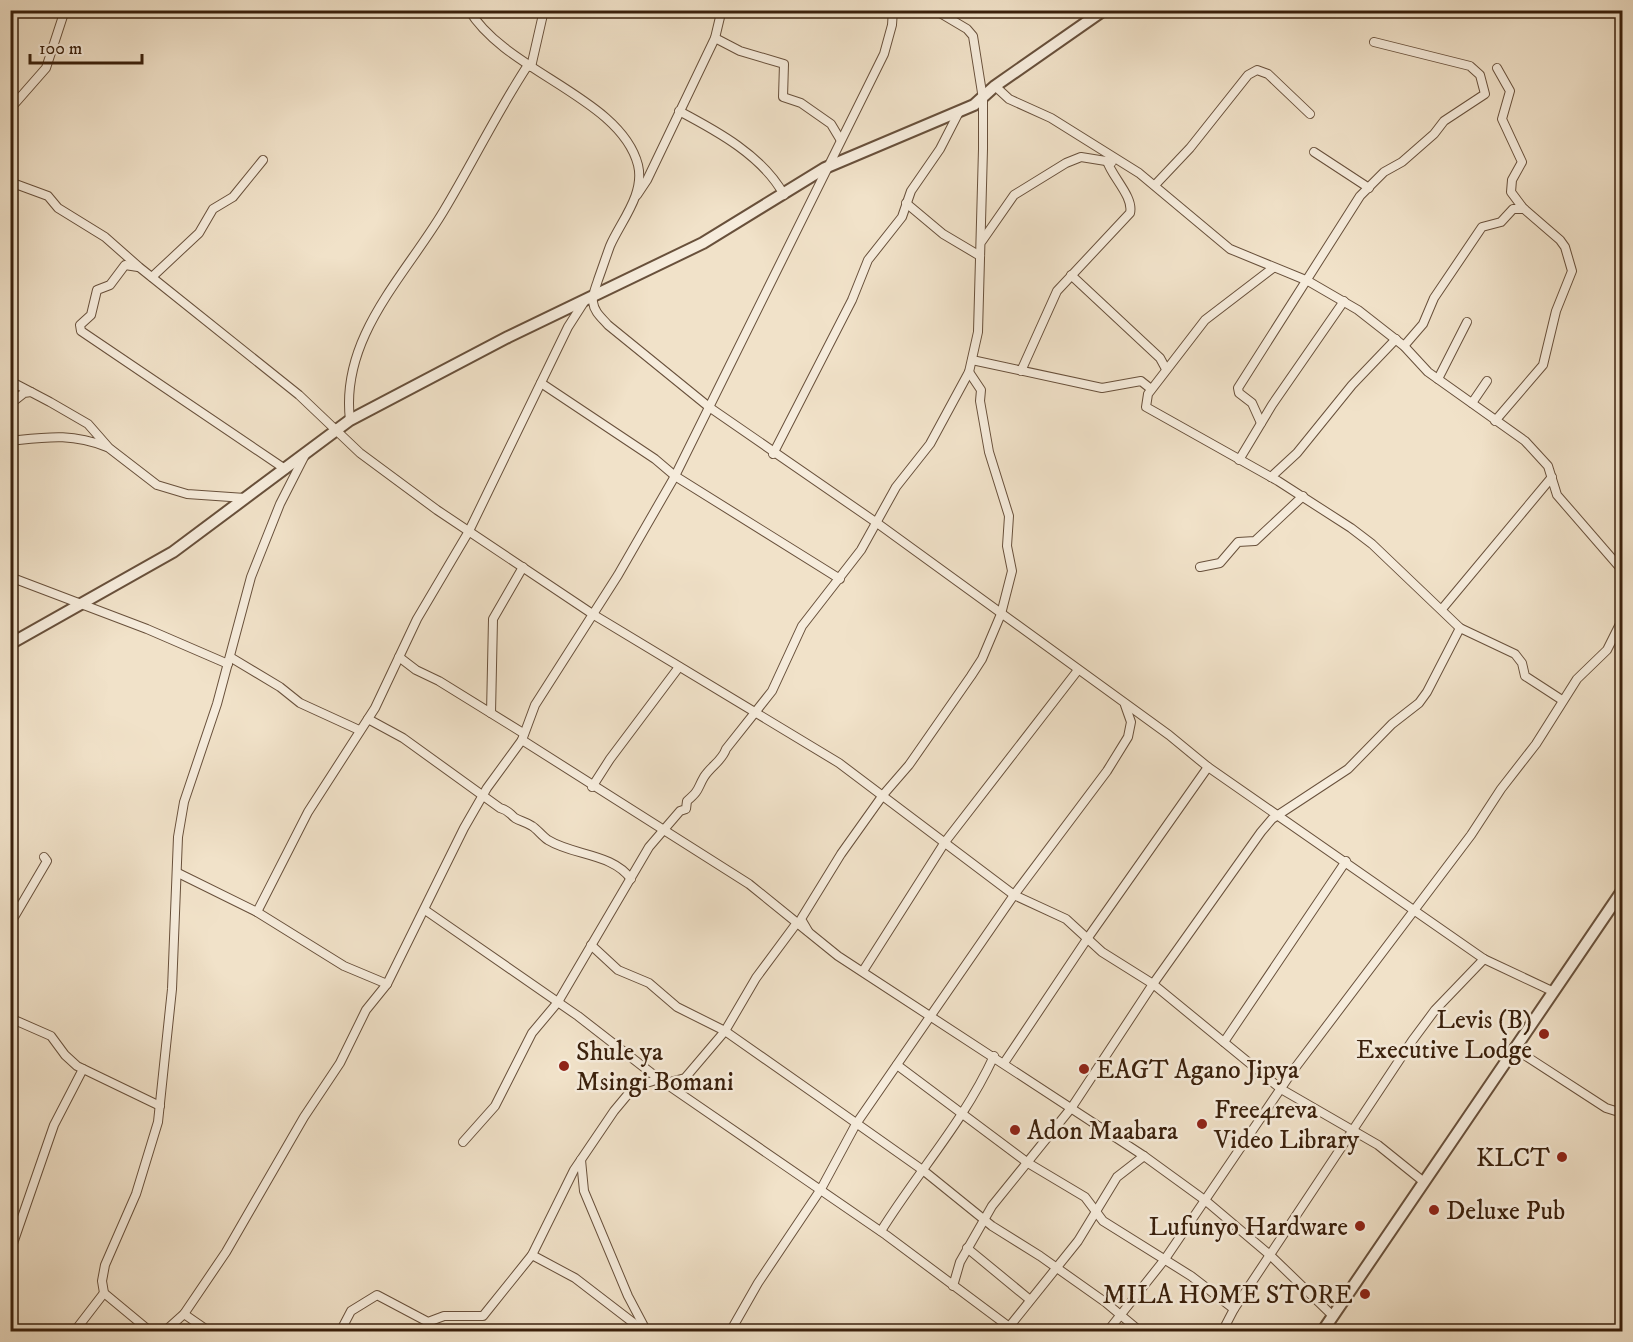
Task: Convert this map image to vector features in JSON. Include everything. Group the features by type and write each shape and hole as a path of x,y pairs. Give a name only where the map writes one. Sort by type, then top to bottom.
{"street":[{"path":"10,109 46,68 65,10"},
{"path":"469,10 488,37 581,100 627,141 639,168 637,195"},
{"path":"350,420 347,395 350,373 379,308 442,213 530,66 544,10"},
{"path":"257,912 308,812 368,719 433,590 469,531 568,327 588,299 611,244 647,180 715,38 721,13 727,10"},
{"path":"463,1142 495,1106 532,1033 558,1002 649,847 680,812 686,809 687,801 699,791 703,778 723,758 726,749 772,691 802,626 840,579 877,524 896,487 930,444 969,372 978,332 983,99 977,74 973,36 967,29 935,10"},
{"path":"10,644 173,552 350,420 508,337 703,243 825,168 959,112 983,99 994,86 1104,10"},
{"path":"164,1332 184,1314 226,1252 304,1117 340,1063 366,1010 387,984 483,794 523,736 535,705 594,615 675,476 825,168 884,54 894,12"},
{"path":"715,38 740,51 784,64 783,98 801,103 831,124 840,139"},
{"path":"1261,423 1252,403 1237,390 1264,343 1308,281 1321,254 1360,196 1384,172 1402,162 1434,134 1444,121 1479,100 1485,92 1480,75 1470,66 1374,42"},
{"path":"1495,421 1543,365 1554,317 1572,271 1566,247 1524,209 1511,192 1512,180 1522,162 1502,119 1510,90 1497,68"},
{"path":"1155,185 1190,148 1248,75 1257,70 1268,74 1310,114"},
{"path":"994,86 1009,99 1051,118 1155,185 1230,249 1308,281 1344,301 1396,339 1438,379 1525,441 1539,454 1552,477 1557,495 1623,570"},
{"path":"679,111 710,128 765,168 784,195"},
{"path":"773,454 852,300 868,260 902,217 911,191 940,149 959,112"},
{"path":"1314,152 1369,188"},
{"path":"980,244 999,214 1019,192 1077,158 1122,163"},
{"path":"152,277 199,232 213,209 233,197 262,160"},
{"path":"1021,371 1057,291 1131,211 1131,202 1113,177 1107,161"},
{"path":"10,183 48,196 58,208 105,237 139,267 299,394 360,453 469,531 594,615 839,764 1014,895 1066,919 1120,965 1153,984 1281,1089 1378,1145 1424,1182"},
{"path":"906,203 943,234 980,256"},
{"path":"1404,346 1422,324 1434,298 1482,227 1502,222 1513,209 1524,209"},
{"path":"139,267 125,265 110,285 97,290 91,315 81,325 81,331 285,469"},
{"path":"1273,268 1205,320 1151,389 1145,402 1149,410 1303,496 1372,544 1460,628 1508,649 1520,660 1525,676 1562,700"},
{"path":"1071,275 1156,355 1166,369"},
{"path":"588,299 608,325 709,407 773,454 877,524 1169,735 1208,767 1484,959 1552,990"},
{"path":"1239,460 1261,423 1344,301"},
{"path":"1438,379 1467,322"},
{"path":"1271,477 1297,453 1352,385 1396,339"},
{"path":"972,360 1102,388 1141,381 1151,389"},
{"path":"811,936 801,919 841,854 883,795 909,765 977,667 1001,614 1012,567 1007,546 1009,516 989,452 980,400 981,390 969,372"},
{"path":"10,381 88,424 109,448 157,485 187,494 245,498"},
{"path":"1472,403 1487,381"},
{"path":"541,383 655,459 675,476 719,501 840,579"},
{"path":"10,404 24,393 31,392"},
{"path":"10,441 69,436 84,438 109,448"},
{"path":"151,1332 104,1293 102,1281 105,1265 147,1164 160,1106 172,989 178,837 184,802 218,704 251,577 280,504 306,452"},
{"path":"1442,609 1552,477"},
{"path":"1200,567 1220,563 1238,542 1255,541 1303,496"},
{"path":"491,713 493,619 524,567"},
{"path":"10,577 229,661 280,687 300,703 359,730"},
{"path":"1107,1332 1165,1259 1281,1089 1536,744 1562,700 1586,668 1607,650 1623,620"},
{"path":"953,1286 967,1248 992,1206 1072,1107 1153,984 1260,832 1268,822 1348,769 1392,724 1419,703 1460,628"},
{"path":"399,657 416,670 491,713 592,787 749,884 811,936 1144,1156 1206,1201 1271,1256 1333,1316"},
{"path":"592,787 610,759 679,668"},
{"path":"862,971 945,842 1078,670"},
{"path":"730,1332 758,1283 822,1189 856,1124 1014,895 1067,827 1128,737 1131,722 1125,705"},
{"path":"368,719 394,732 500,808 534,827 537,833 550,842 606,860 631,879"},
{"path":"1004,1063 1208,767"},
{"path":"10,924 48,861 44,857"},
{"path":"1224,1042 1346,861"},
{"path":"178,873 257,912 344,966 387,984"},
{"path":"1322,1332 1515,1049 1552,990 1623,891"},
{"path":"425,910 558,1002 663,1081 881,1230 1012,1329 1029,1299 1056,1268 1097,1213 1117,1177 1144,1156"},
{"path":"340,1332 351,1311 377,1295 428,1322 444,1316 483,1316 532,1255 552,1210 582,1159 630,1091 641,1083 685,1077 725,1031 761,970 796,924"},
{"path":"591,945 618,970 649,983 677,1007 725,1031 924,1172 985,1220 1056,1268 1141,1332"},
{"path":"1222,1332 1234,1309 1271,1256 1351,1130 1435,1010 1484,959"},
{"path":"10,1018 51,1035 65,1055 83,1069 160,1106"},
{"path":"1515,1049 1606,1108 1622,1113"},
{"path":"881,1230 924,1172 977,1093 994,1056"},
{"path":"897,1065 1029,1163 1084,1197 1103,1221 1165,1259 1234,1309"},
{"path":"10,1252 54,1125 83,1069"},
{"path":"582,1159 580,1173 584,1191 628,1296 646,1332"},
{"path":"967,1248 1029,1299"},
{"path":"532,1255 575,1278 646,1332"},
{"path":"74,1332 104,1293"},
{"path":"184,1314 210,1332"}],"place":[{"name":"Levis (B) Executive Lodge","path":"1544,1034"},
{"name":"Shule ya Msingi Bomani","path":"564,1066"},
{"name":"EAGT Agano Jipya","path":"1084,1069"},
{"name":"Free4reva Video Library","path":"1202,1124"},
{"name":"Adon Maabara","path":"1015,1130"},
{"name":"KLCT","path":"1562,1157"},
{"name":"Deluxe Pub","path":"1434,1210"},
{"name":"Lufunyo Hardware","path":"1360,1226"},
{"name":"MILA HOME STORE","path":"1365,1294"}]}
